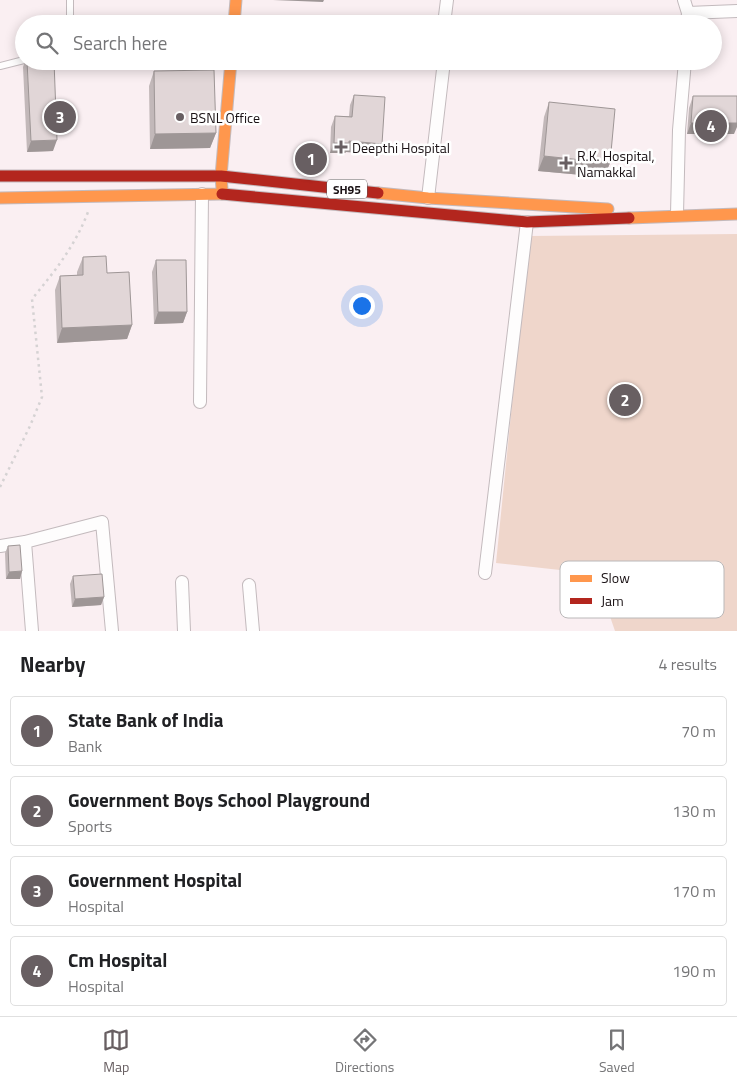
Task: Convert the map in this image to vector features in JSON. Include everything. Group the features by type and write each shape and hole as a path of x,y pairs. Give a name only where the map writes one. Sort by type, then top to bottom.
{"main road":[{"path":"235,15 236,0"},
{"path":"223,194 221,176 230,70"},
{"name":"SH95","path":"0,176 221,176 428,198 694,215"},
{"name":"SH95","path":"0,198 223,194 527,222 737,214"}],"street":[{"path":"445,15 447,0"},
{"path":"684,0 687,15"},
{"path":"712,15 737,12"},
{"path":"428,198 443,70"},
{"path":"678,214 679,130 683,70"},
{"path":"200,402 202,194"},
{"path":"485,573 527,222"},
{"path":"0,546 25,542 102,522 112,631"},
{"path":"25,542 32,631"},
{"path":"182,582 184,631"},
{"path":"249,585 253,631"}],"lane":[{"path":"70,0 70,15"},
{"path":"0,66 15,62"}],"path":[{"path":"0,487 42,397 32,298 64,260 81,231 94,196"}],"shaded area":[{"path":"737,234 737,631 615,631 611,618 724,618 724,561 560,561 560,570 496,563 529,236"}],"building":[{"path":"27,70 54,70 57,140 31,141"},
{"name":"BSNL Office","path":"214,70 216,133 155,134 154,71"},
{"path":"354,95 385,97 382,144 349,141 349,143 334,143 335,116 352,117"},
{"path":"693,96 737,96 737,123 691,123"},
{"path":"549,102 615,109 610,163 544,156"},
{"path":"106,256 107,273 129,272 132,325 62,328 60,276 83,275 83,257"},
{"path":"156,260 186,260 187,312 158,312"},
{"path":"20,545 22,571 9,572 8,546"},
{"path":"102,574 104,597 75,599 73,576"}],"traffic: slow":[{"path":"235,15 236,0"},
{"path":"222,189 221,176 230,70"},
{"path":"378,193 428,198 608,209"},
{"path":"0,198 222,194"},
{"path":"629,218 737,214"}],"traffic: jam":[{"path":"0,176 221,176 378,193"},
{"path":"222,194 527,222 629,218"}],"place":[{"name":"Government Hospital","path":"60,117"},
{"name":"BSNL Office","path":"180,117"},
{"name":"Cm Hospital","path":"711,126"},
{"name":"Deepthi Hospital","path":"341,147"},
{"name":"State Bank of India","path":"311,159"},
{"name":"R.K. Hospital, Namakkal","path":"566,163"},
{"name":"Government Boys School Playground","path":"625,400"}]}
